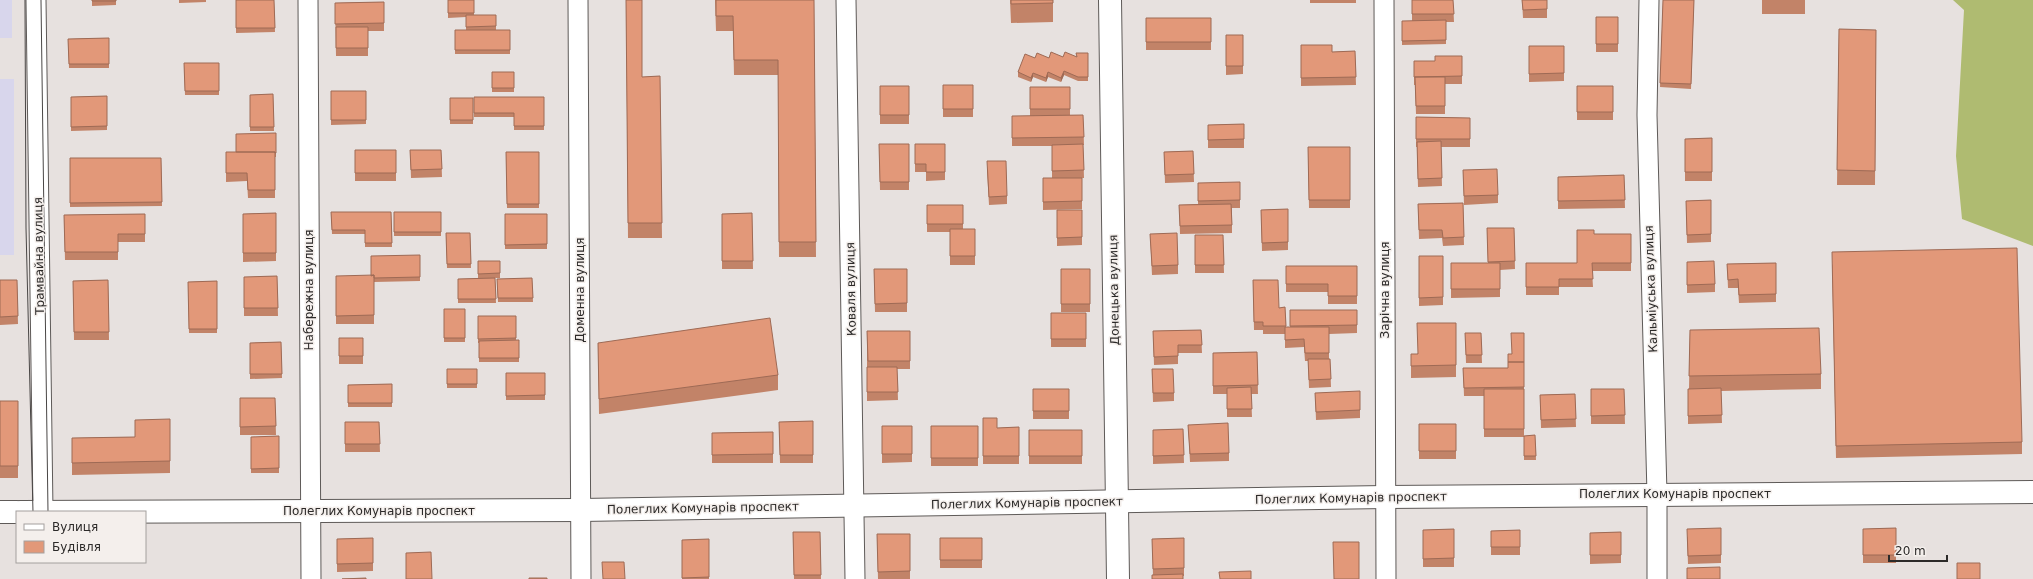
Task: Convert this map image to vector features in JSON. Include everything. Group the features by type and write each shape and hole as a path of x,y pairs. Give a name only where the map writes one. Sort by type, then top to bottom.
{"main road":[{"name":"Донецька вулиця","path":"1110,0 1118,579"},
{"name":"Полеглих Комунарів проспект","path":"146,512 581,510 1385,497 2033,492"},
{"path":"0,512 16,512"}],"street":[{"name":"Трамвайна вулиця","path":"36,0 42,511"},
{"name":"Набережна вулиця","path":"308,0 311,579"},
{"name":"Доменна вулиця","path":"578,0 581,579"},
{"name":"Коваля вулиця","path":"846,0 855,579"},
{"name":"Зарічна вулиця","path":"1384,0 1386,579"},
{"name":"Кальміуська вулиця","path":"1649,0 1647,115 1657,494 1657,579"}],"shaded area":[{"path":"0,0 12,0 12,38 0,38"},
{"path":"0,79 14,79 14,255 0,255"}],"green space":[{"path":"1953,0 2033,0 2033,246 1962,219 1956,156 1964,10"}],"building":[{"path":"116,0 116,1 92,1"},
{"path":"236,0 274,0 275,28 236,28"},
{"path":"448,0 474,0 474,13 448,13"},
{"path":"626,0 642,0 642,77 660,76 662,223 628,223"},
{"path":"716,0 814,0 816,242 779,242 778,60 734,60 733,16 716,16"},
{"path":"1011,0 1053,0 1053,3 1011,4"},
{"path":"1412,0 1453,0 1454,14 1412,14"},
{"path":"1522,0 1547,0 1547,9 1523,10"},
{"path":"1663,0 1694,0 1691,84 1660,83"},
{"path":"384,2 384,23 335,24 335,3"},
{"path":"466,15 496,15 496,26 466,27"},
{"path":"1596,17 1618,17 1618,44 1596,44"},
{"path":"1146,18 1211,18 1211,42 1146,42"},
{"path":"1446,20 1446,40 1402,41 1402,21"},
{"path":"336,27 368,27 368,48 336,48"},
{"path":"1839,29 1876,30 1875,171 1837,170"},
{"path":"455,30 510,30 510,50 455,50"},
{"path":"1226,35 1243,35 1243,66 1226,66"},
{"path":"109,38 109,64 69,64 68,39"},
{"path":"1301,45 1332,45 1332,52 1355,51 1356,77 1301,78"},
{"path":"1529,46 1564,46 1564,73 1529,74"},
{"path":"1051,52 1063,57 1065,52 1077,57 1076,53 1088,53 1088,77 1078,77 1064,71 1061,78 1048,72 1046,78 1033,73 1031,78 1018,72 1025,54 1035,58 1037,53 1049,58"},
{"path":"1435,56 1462,56 1462,76 1414,77 1414,61 1435,61"},
{"path":"184,63 219,63 219,91 185,91"},
{"path":"492,72 514,72 514,88 492,88"},
{"path":"1415,77 1445,77 1445,106 1416,106"},
{"path":"943,85 973,85 973,109 943,109"},
{"path":"880,86 909,86 909,115 880,115"},
{"path":"1577,86 1613,86 1613,112 1577,112"},
{"path":"1030,87 1070,87 1070,109 1030,109"},
{"path":"331,91 366,91 366,120 331,120"},
{"path":"273,94 274,127 250,127 250,95"},
{"path":"107,96 107,126 71,127 71,97"},
{"path":"474,97 544,97 544,126 514,126 514,113 474,113"},
{"path":"450,98 473,98 473,120 450,120"},
{"path":"1083,115 1084,137 1012,138 1012,116"},
{"path":"1416,117 1470,118 1470,139 1416,139"},
{"path":"1244,124 1244,139 1208,140 1208,125"},
{"path":"276,133 276,153 236,152 236,134"},
{"path":"1712,138 1712,172 1685,172 1685,139"},
{"path":"1441,141 1442,178 1418,179 1417,142"},
{"path":"879,144 909,144 909,182 880,182"},
{"path":"915,144 945,144 945,172 926,172 926,164 915,164"},
{"path":"1083,144 1084,170 1052,171 1052,145"},
{"path":"1308,147 1350,147 1350,200 1309,200"},
{"path":"355,150 396,150 396,173 355,173"},
{"path":"410,150 441,150 442,169 411,170"},
{"path":"1193,151 1194,174 1165,175 1164,152"},
{"path":"226,152 275,152 275,190 248,190 247,173 226,173"},
{"path":"506,152 539,152 539,204 507,204"},
{"path":"70,158 161,158 162,202 70,203"},
{"path":"987,161 1006,161 1007,196 989,197"},
{"path":"1497,169 1498,195 1464,196 1463,170"},
{"path":"1624,175 1625,200 1558,201 1558,177"},
{"path":"1043,178 1082,178 1082,201 1043,202"},
{"path":"1240,182 1240,200 1198,201 1198,183"},
{"path":"1711,200 1711,234 1687,235 1686,201"},
{"path":"1463,203 1464,237 1443,238 1442,230 1419,230 1418,204"},
{"path":"1231,204 1232,225 1180,226 1179,205"},
{"path":"927,205 963,205 963,224 927,224"},
{"path":"1288,209 1288,242 1262,243 1261,210"},
{"path":"1057,210 1082,210 1082,237 1057,238"},
{"path":"331,212 391,212 392,243 365,243 365,230 332,230"},
{"path":"394,212 441,212 441,232 394,232"},
{"path":"276,213 276,253 243,253 243,214"},
{"path":"752,213 753,261 722,261 722,214"},
{"path":"145,214 145,234 118,234 118,252 65,252 64,215"},
{"path":"505,214 547,214 547,244 505,245"},
{"path":"1487,228 1514,228 1515,261 1488,262"},
{"path":"950,229 975,229 975,256 950,256"},
{"path":"1577,230 1594,230 1594,234 1631,234 1631,263 1592,263 1593,279 1559,279 1559,287 1526,287 1526,263 1577,263"},
{"path":"446,233 470,233 471,264 447,264"},
{"path":"1177,233 1178,265 1152,266 1150,234"},
{"path":"1195,235 1223,235 1224,265 1195,265"},
{"path":"2017,248 2022,442 1836,446 1832,252"},
{"path":"420,255 420,277 374,278 374,275 371,276 371,256"},
{"path":"1419,256 1443,256 1443,297 1419,298"},
{"path":"478,261 500,261 500,273 478,274"},
{"path":"1714,261 1715,284 1687,285 1687,262"},
{"path":"1451,263 1500,263 1500,289 1451,289"},
{"path":"1776,263 1776,294 1739,295 1738,279 1728,280 1727,264"},
{"path":"1286,266 1357,266 1357,296 1328,296 1328,284 1286,284"},
{"path":"874,269 907,269 907,303 875,304"},
{"path":"1061,269 1090,269 1090,304 1061,304"},
{"path":"374,275 374,315 336,316 336,276"},
{"path":"277,276 278,308 244,308 244,277"},
{"path":"495,278 496,299 458,299 458,279"},
{"path":"532,278 533,298 498,298 497,279"},
{"path":"0,280 17,280 18,316 0,317"},
{"path":"108,280 109,332 74,332 73,281"},
{"path":"1253,280 1278,280 1279,308 1285,307 1286,326 1263,326 1263,322 1254,322"},
{"path":"217,281 217,329 189,329 188,282"},
{"path":"444,309 465,309 465,338 444,338"},
{"path":"1290,310 1357,310 1357,325 1290,326"},
{"path":"1051,313 1086,313 1086,339 1051,339"},
{"path":"478,316 516,316 516,338 478,339"},
{"path":"770,318 778,375 599,399 598,343"},
{"path":"1417,323 1456,323 1456,365 1411,366 1411,354 1418,354"},
{"path":"1285,327 1329,327 1329,353 1305,353 1304,339 1285,340"},
{"path":"1819,328 1821,374 1689,376 1690,330"},
{"path":"1201,330 1202,345 1178,345 1178,356 1154,357 1153,331"},
{"path":"867,331 910,331 910,361 868,361"},
{"path":"1465,333 1481,333 1482,355 1466,355"},
{"path":"1511,333 1524,333 1524,362 1508,362 1508,354 1512,354"},
{"path":"339,338 363,338 363,356 339,356"},
{"path":"519,340 519,358 479,358 479,341"},
{"path":"281,342 282,374 250,374 250,343"},
{"path":"1257,352 1258,385 1213,386 1213,353"},
{"path":"1308,359 1330,359 1331,379 1309,380"},
{"path":"1508,362 1524,362 1524,387 1464,388 1463,368 1508,368"},
{"path":"867,367 897,367 898,392 867,392"},
{"path":"447,369 477,369 477,384 447,384"},
{"path":"1152,369 1173,369 1174,393 1153,393"},
{"path":"506,373 545,373 545,395 506,396"},
{"path":"392,384 392,403 348,403 348,385"},
{"path":"1251,387 1252,409 1227,409 1227,388"},
{"path":"1721,388 1722,415 1688,416 1688,389"},
{"path":"1033,389 1069,389 1069,411 1033,411"},
{"path":"1484,389 1524,389 1524,429 1484,429"},
{"path":"1591,389 1624,389 1625,415 1591,416"},
{"path":"1360,391 1360,410 1316,412 1315,393"},
{"path":"1575,394 1576,419 1541,420 1540,395"},
{"path":"240,398 275,398 276,426 240,427"},
{"path":"0,401 18,401 18,466 0,466"},
{"path":"983,418 997,418 997,428 1019,427 1019,456 983,456"},
{"path":"170,419 170,461 72,463 72,438 135,437 135,420"},
{"path":"813,421 813,455 780,455 779,422"},
{"path":"345,422 379,422 380,444 345,444"},
{"path":"1228,423 1229,453 1190,454 1188,425"},
{"path":"1419,424 1456,424 1456,451 1419,451"},
{"path":"882,426 912,426 912,454 882,454"},
{"path":"931,426 978,426 978,458 931,458"},
{"path":"1183,429 1184,455 1153,456 1153,430"},
{"path":"1029,430 1082,430 1082,456 1029,456"},
{"path":"773,432 773,454 712,455 712,433"},
{"path":"1535,435 1536,456 1524,456 1524,436"},
{"path":"279,436 279,468 251,469 251,437"},
{"path":"1721,528 1721,555 1688,556 1687,529"},
{"path":"1896,528 1896,555 1863,555 1863,529"},
{"path":"1454,529 1454,558 1423,559 1423,530"},
{"path":"1520,530 1520,547 1491,547 1491,531"},
{"path":"793,532 820,532 821,575 794,575"},
{"path":"1621,532 1621,555 1590,555 1590,533"},
{"path":"877,534 910,534 910,571 878,572"},
{"path":"373,538 373,563 337,564 337,539"},
{"path":"940,538 982,538 982,560 940,560"},
{"path":"1184,538 1184,568 1153,569 1152,539"},
{"path":"709,539 709,577 682,578 682,540"},
{"path":"1333,542 1359,542 1359,579 1334,579"},
{"path":"431,552 432,579 406,579 406,553"},
{"path":"602,562 624,562 625,579 603,579"},
{"path":"1957,563 1980,563 1980,579 1957,579"},
{"path":"1720,567 1720,579 1687,579 1687,568"},
{"path":"1251,571 1251,579 1220,579 1219,572"},
{"path":"1183,574 1183,579 1152,579 1152,575"},
{"path":"366,578 366,579 342,579"},
{"path":"547,578 547,579 529,579"}],"tram line":[{"path":"25,0 26,228 33,511"},
{"path":"41,0 48,511"}]}
